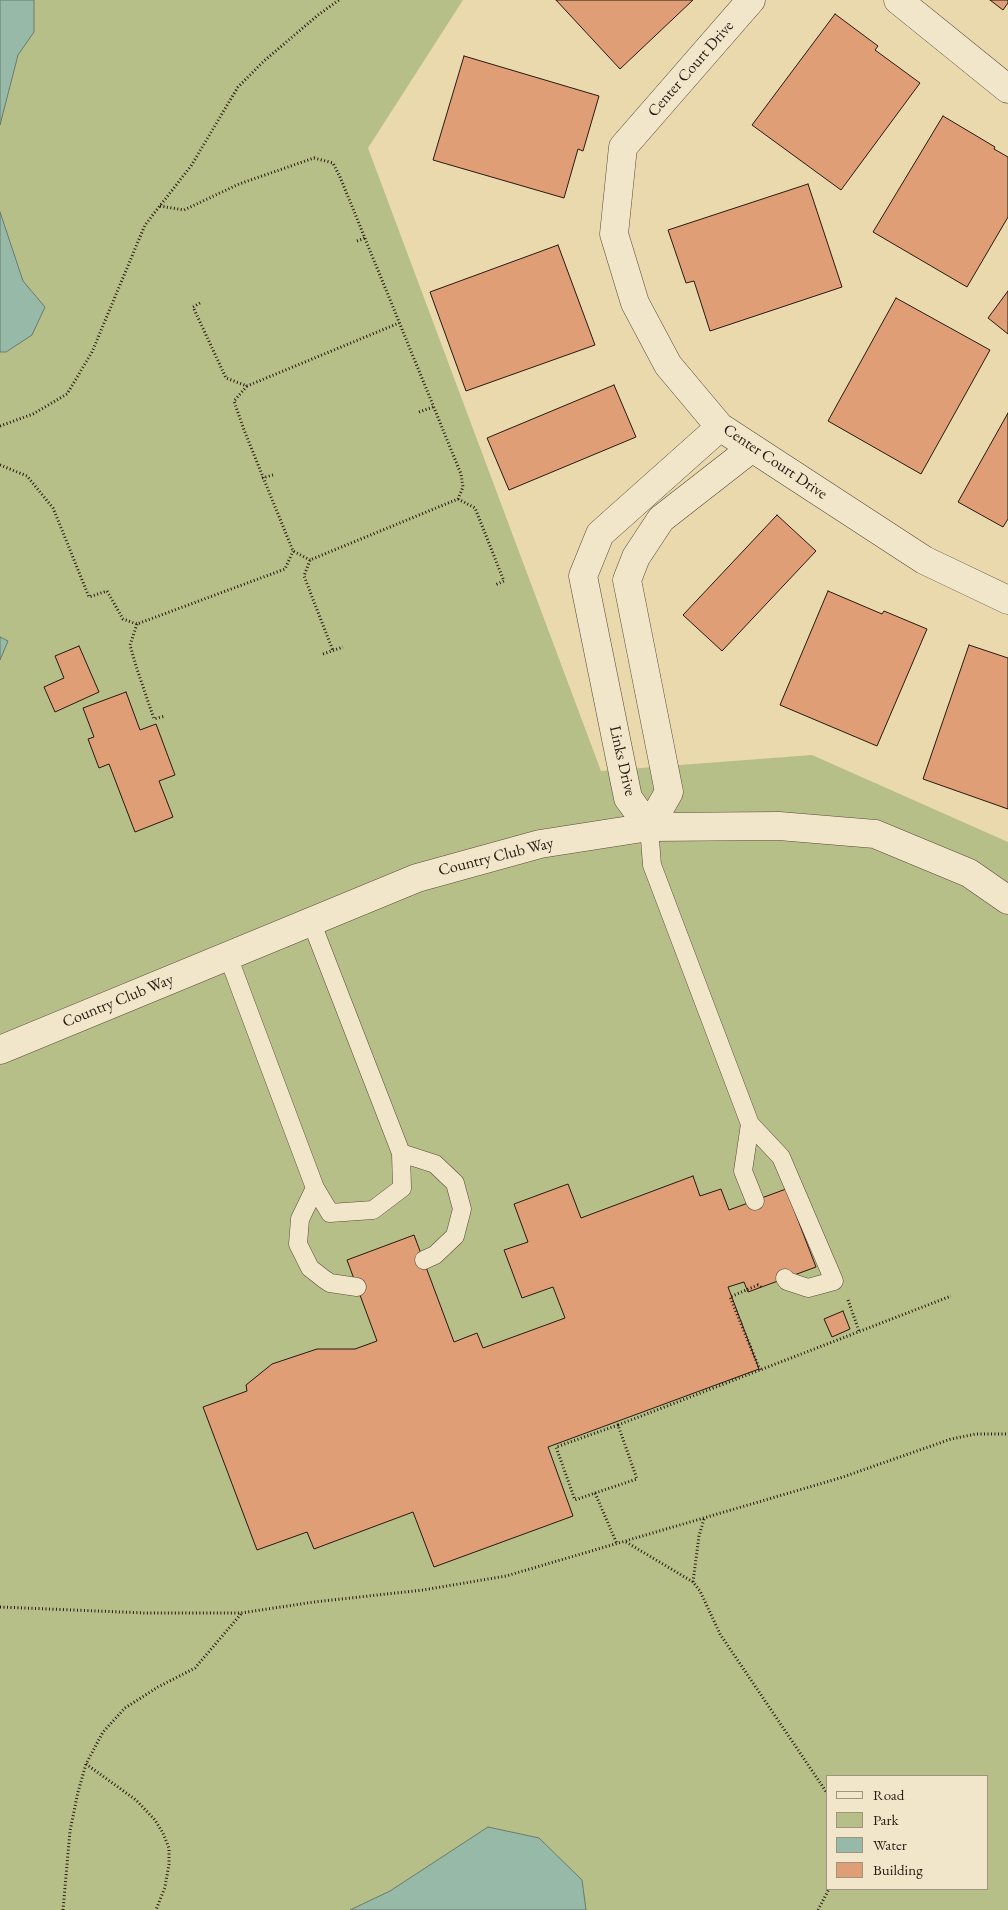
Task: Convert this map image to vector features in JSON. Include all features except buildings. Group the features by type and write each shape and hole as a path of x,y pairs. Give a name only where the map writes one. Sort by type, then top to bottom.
{"street":[{"name":"Center Court Drive","path":"751,0 623,147 614,234 635,303 668,365 720,427 924,560 1008,600"},
{"path":"898,0 1008,89"},
{"name":"Links Drive","path":"649,827 628,798 584,576 600,534 720,427"},
{"path":"649,827 669,792 628,580 640,550 661,519 752,448"},
{"path":"605,529 640,550"},
{"name":"Country Club Way","path":"0,1050 426,875 540,844 649,827 778,826 875,834 969,873 1008,900"}],"lane":[{"path":"649,827 652,865 750,1124 781,1157 834,1281 808,1288 787,1281 786,1278"},
{"path":"228,956 315,1188 330,1213 373,1210 402,1188 401,1153 311,921"},
{"path":"750,1124 743,1171 755,1201"},
{"path":"401,1153 435,1164 455,1183 462,1209 455,1236 435,1255 424,1260"},
{"path":"315,1188 300,1219 298,1244 310,1268 324,1279 330,1283 357,1287"}],"path":[{"path":"0,426 33,414 67,394 92,352 145,225 191,166 238,87 270,55 318,14 339,0"},
{"path":"160,206 184,210 239,184 314,158 333,163 461,474 463,487 458,499 310,560 304,576 333,651"},
{"path":"357,241 365,238"},
{"path":"200,303 193,306 226,378 247,386"},
{"path":"310,560 293,551 262,478 234,401 247,386 400,324"},
{"path":"419,412 433,407"},
{"path":"0,464 27,476 53,508 89,597 107,591 123,618 137,624 284,569 293,551"},
{"path":"262,478 273,475"},
{"path":"458,499 476,508 504,581 495,585"},
{"path":"137,624 130,645 136,666 154,719 165,716"},
{"path":"323,654 343,647"},
{"path":"760,1370 730,1296 758,1285 764,1290"},
{"path":"845,1293 859,1331"},
{"path":"618,1425 637,1479 575,1500 556,1447 618,1425 951,1296"},
{"path":"0,1607 146,1613 242,1613 314,1602 423,1590 506,1576 840,1478 951,1439 976,1434 1008,1434"},
{"path":"596,1493 617,1544"},
{"path":"693,1582 699,1536 704,1519"},
{"path":"626,1542 693,1582 700,1591 720,1634 826,1792"},
{"path":"63,1910 70,1831 86,1764 103,1732 125,1708 158,1687 195,1668 242,1613"},
{"path":"86,1764 136,1800 155,1820 163,1833 169,1848 169,1864 166,1887 156,1910"},
{"path":"818,1910 828,1890"}],"green space":[{"path":"0,0 463,0 368,148 601,771 812,755 1008,842 1008,1910 0,1910"}],"water":[{"path":"0,0 34,0 34,32 18,55 0,125"},
{"path":"0,212 23,281 45,307 32,335 6,352 0,352"},
{"path":"0,637 8,641 0,660"},
{"path":"488,1827 539,1838 582,1880 586,1910 350,1910 390,1891"}]}
